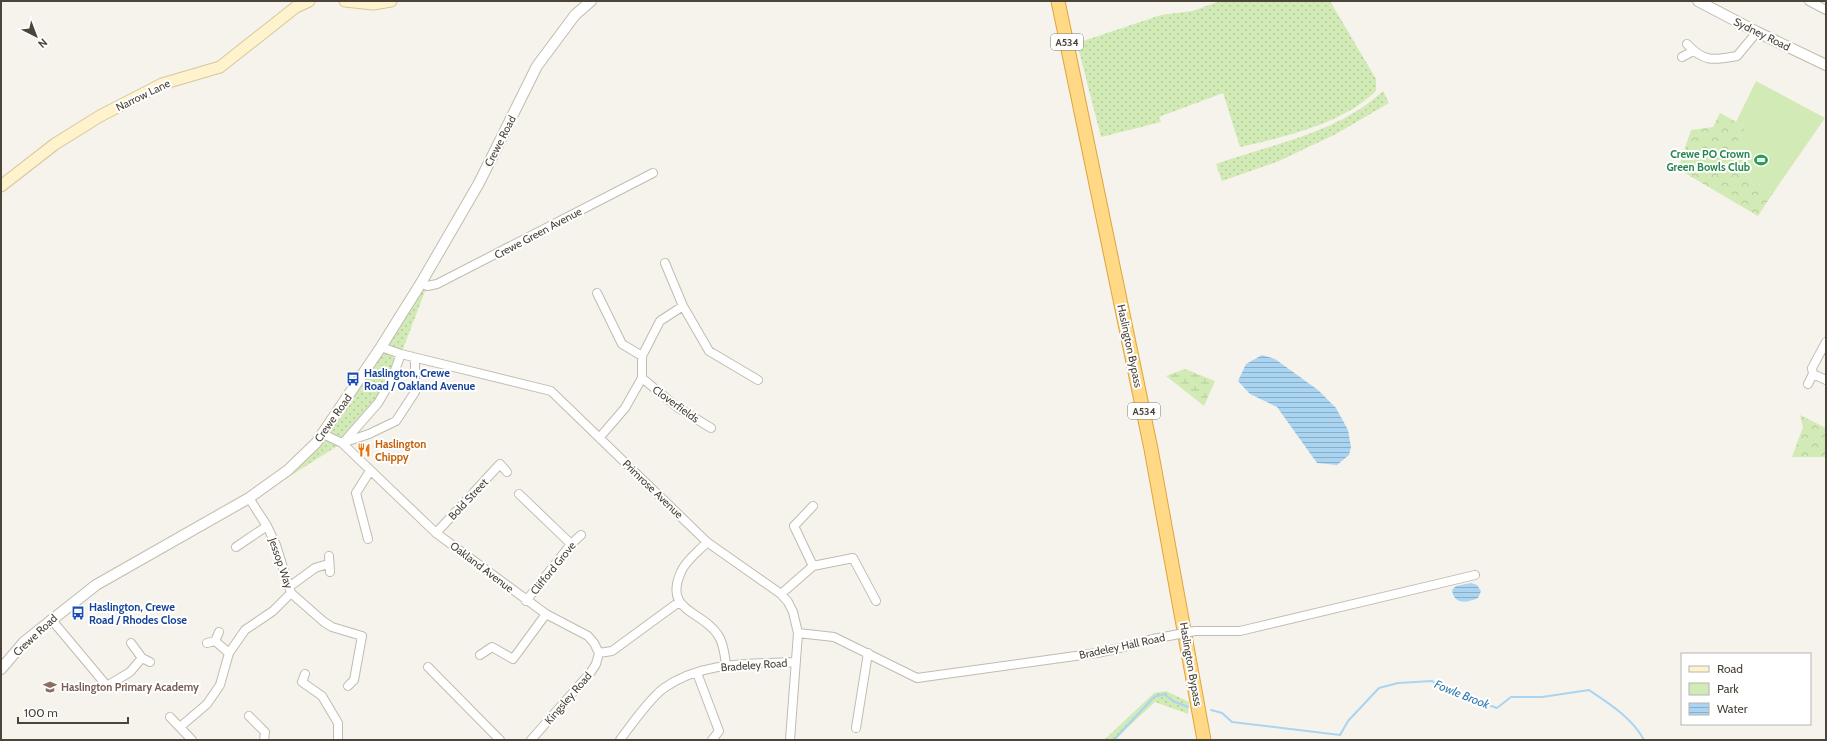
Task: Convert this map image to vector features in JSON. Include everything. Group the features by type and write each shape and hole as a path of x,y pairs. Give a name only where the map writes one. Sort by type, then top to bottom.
{"highway":[{"name":"Haslington Bypass","path":"1058,1 1151,449 1204,740"}],"main road":[{"name":"Narrow Lane","path":"1,186 55,144 100,116 162,84 220,66 296,7 309,1"},
{"path":"345,1 373,4 391,1"}],"street":[{"name":"Crewe Road","path":"1,669 24,642 51,619 96,585 249,498 293,466 323,434 381,347 421,283 479,183 537,66 575,15 591,1"},
{"name":"Sydney Road","path":"1698,1 1757,32 1826,65"},
{"path":"1809,1 1826,10"},
{"path":"1687,44 1693,51 1713,61 1737,56 1757,32"},
{"path":"1682,57 1693,51"},
{"name":"Crewe Green Avenue","path":"421,283 427,286 438,284 653,173"},
{"path":"665,263 683,306 708,351 758,380"},
{"path":"597,293 622,344 642,356"},
{"name":"Cloverfields","path":"600,437 625,408 642,378 642,356 660,321 683,306"},
{"path":"1826,342 1812,368 1814,374 1826,380"},
{"name":"Primrose Avenue","path":"381,347 415,358 551,391 707,542 781,594 788,602 793,612 798,633 790,740"},
{"path":"342,443 378,403 391,381 401,354"},
{"path":"342,443 369,434 396,421 414,392 415,358"},
{"path":"1808,384 1814,374"},
{"name":"Cloverfields","path":"642,378 677,407 711,428"},
{"name":"Oakland Avenue","path":"323,434 342,443 436,533 526,601 546,614 588,636 594,643 599,653"},
{"name":"Bold Street","path":"436,533 500,464 507,472"},
{"path":"368,539 356,493 370,471"},
{"path":"519,494 571,544"},
{"name":"Jessop Way","path":"249,498 267,526 276,545 290,590 324,622 362,636 354,680 348,686"},
{"path":"813,506 794,526 813,566"},
{"path":"236,547 267,526"},
{"name":"Clifford Grove","path":"526,601 571,544 580,535"},
{"path":"707,542 681,571 676,591 679,602 711,627 719,636 726,665"},
{"path":"781,594 813,566 853,558 876,601"},
{"path":"180,728 207,704 220,685 229,653 245,630 273,611 290,590 315,568 329,564"},
{"name":"Bradeley Hall Road","path":"798,633 834,637 917,678 1097,653 1153,638 1195,632 1240,631 1475,576"},
{"path":"599,653 612,651 679,602"},
{"path":"480,655 492,647 513,659 546,614"},
{"path":"51,619 107,686 146,660 130,643"},
{"path":"219,632 211,642 229,653"},
{"name":"Kingsley Road","path":"531,740 592,672 599,653"},
{"path":"856,728 868,653"},
{"name":"Bradeley Road","path":"620,740 663,689 677,680 726,665 795,662"},
{"path":"428,667 500,740"},
{"path":"697,673 719,730 712,740"},
{"path":"300,680 322,696 338,723 338,740"},
{"path":"249,716 265,732 264,740"},
{"path":"170,717 192,740"}],"green space":[{"path":"1220,1 1330,1 1376,79 1376,91 1362,103 1330,121 1312,128 1240,147 1223,93 1159,117 1161,122 1101,137 1077,43 1161,15 1193,11"},
{"path":"1756,81 1825,118 1773,193 1726,163 1746,127 1736,122"},
{"path":"1383,91 1389,103 1336,134 1279,161 1222,181 1216,164 1304,136 1325,127 1346,117"},
{"path":"1720,113 1746,127 1726,163 1773,193 1758,216 1678,169 1691,130 1713,127"},
{"path":"421,283 427,286 401,354 382,348 397,360 391,381 342,443 251,501 302,458"},
{"path":"1185,369 1215,381 1204,406 1166,376"},
{"path":"1800,415 1826,428 1826,457 1792,457 1803,427"},
{"path":"1166,691 1189,702 1188,714 1155,702 1114,740 1104,740 1154,693"}],"water":[{"path":"1262,355 1275,359 1318,390 1336,408 1348,430 1351,447 1349,455 1337,465 1317,463 1277,407 1250,394 1238,381 1246,364"},
{"path":"1471,583 1477,585 1481,591 1478,598 1462,602 1455,598 1452,590 1456,586"}],"waterway":[{"name":"Fowle Brook","path":"1211,710 1222,713 1232,722 1340,735 1348,721 1379,688 1398,683 1432,681 1447,690 1497,708 1511,697 1542,697 1589,690 1627,718 1644,740"},
{"name":"Fowle Brook","path":"1114,740 1154,697 1164,694 1173,701 1188,707"}],"place":[{"name":"Crewe PO Crown Green Bowls Club","path":"1761,160"},
{"name":"Haslington, Crewe Road / Oakland Avenue","path":"353,379"},
{"name":"Haslington Chippy","path":"364,450"},
{"name":"Haslington, Crewe Road / Rhodes Close","path":"78,613"},
{"name":"Haslington Primary Academy","path":"50,687"}]}
